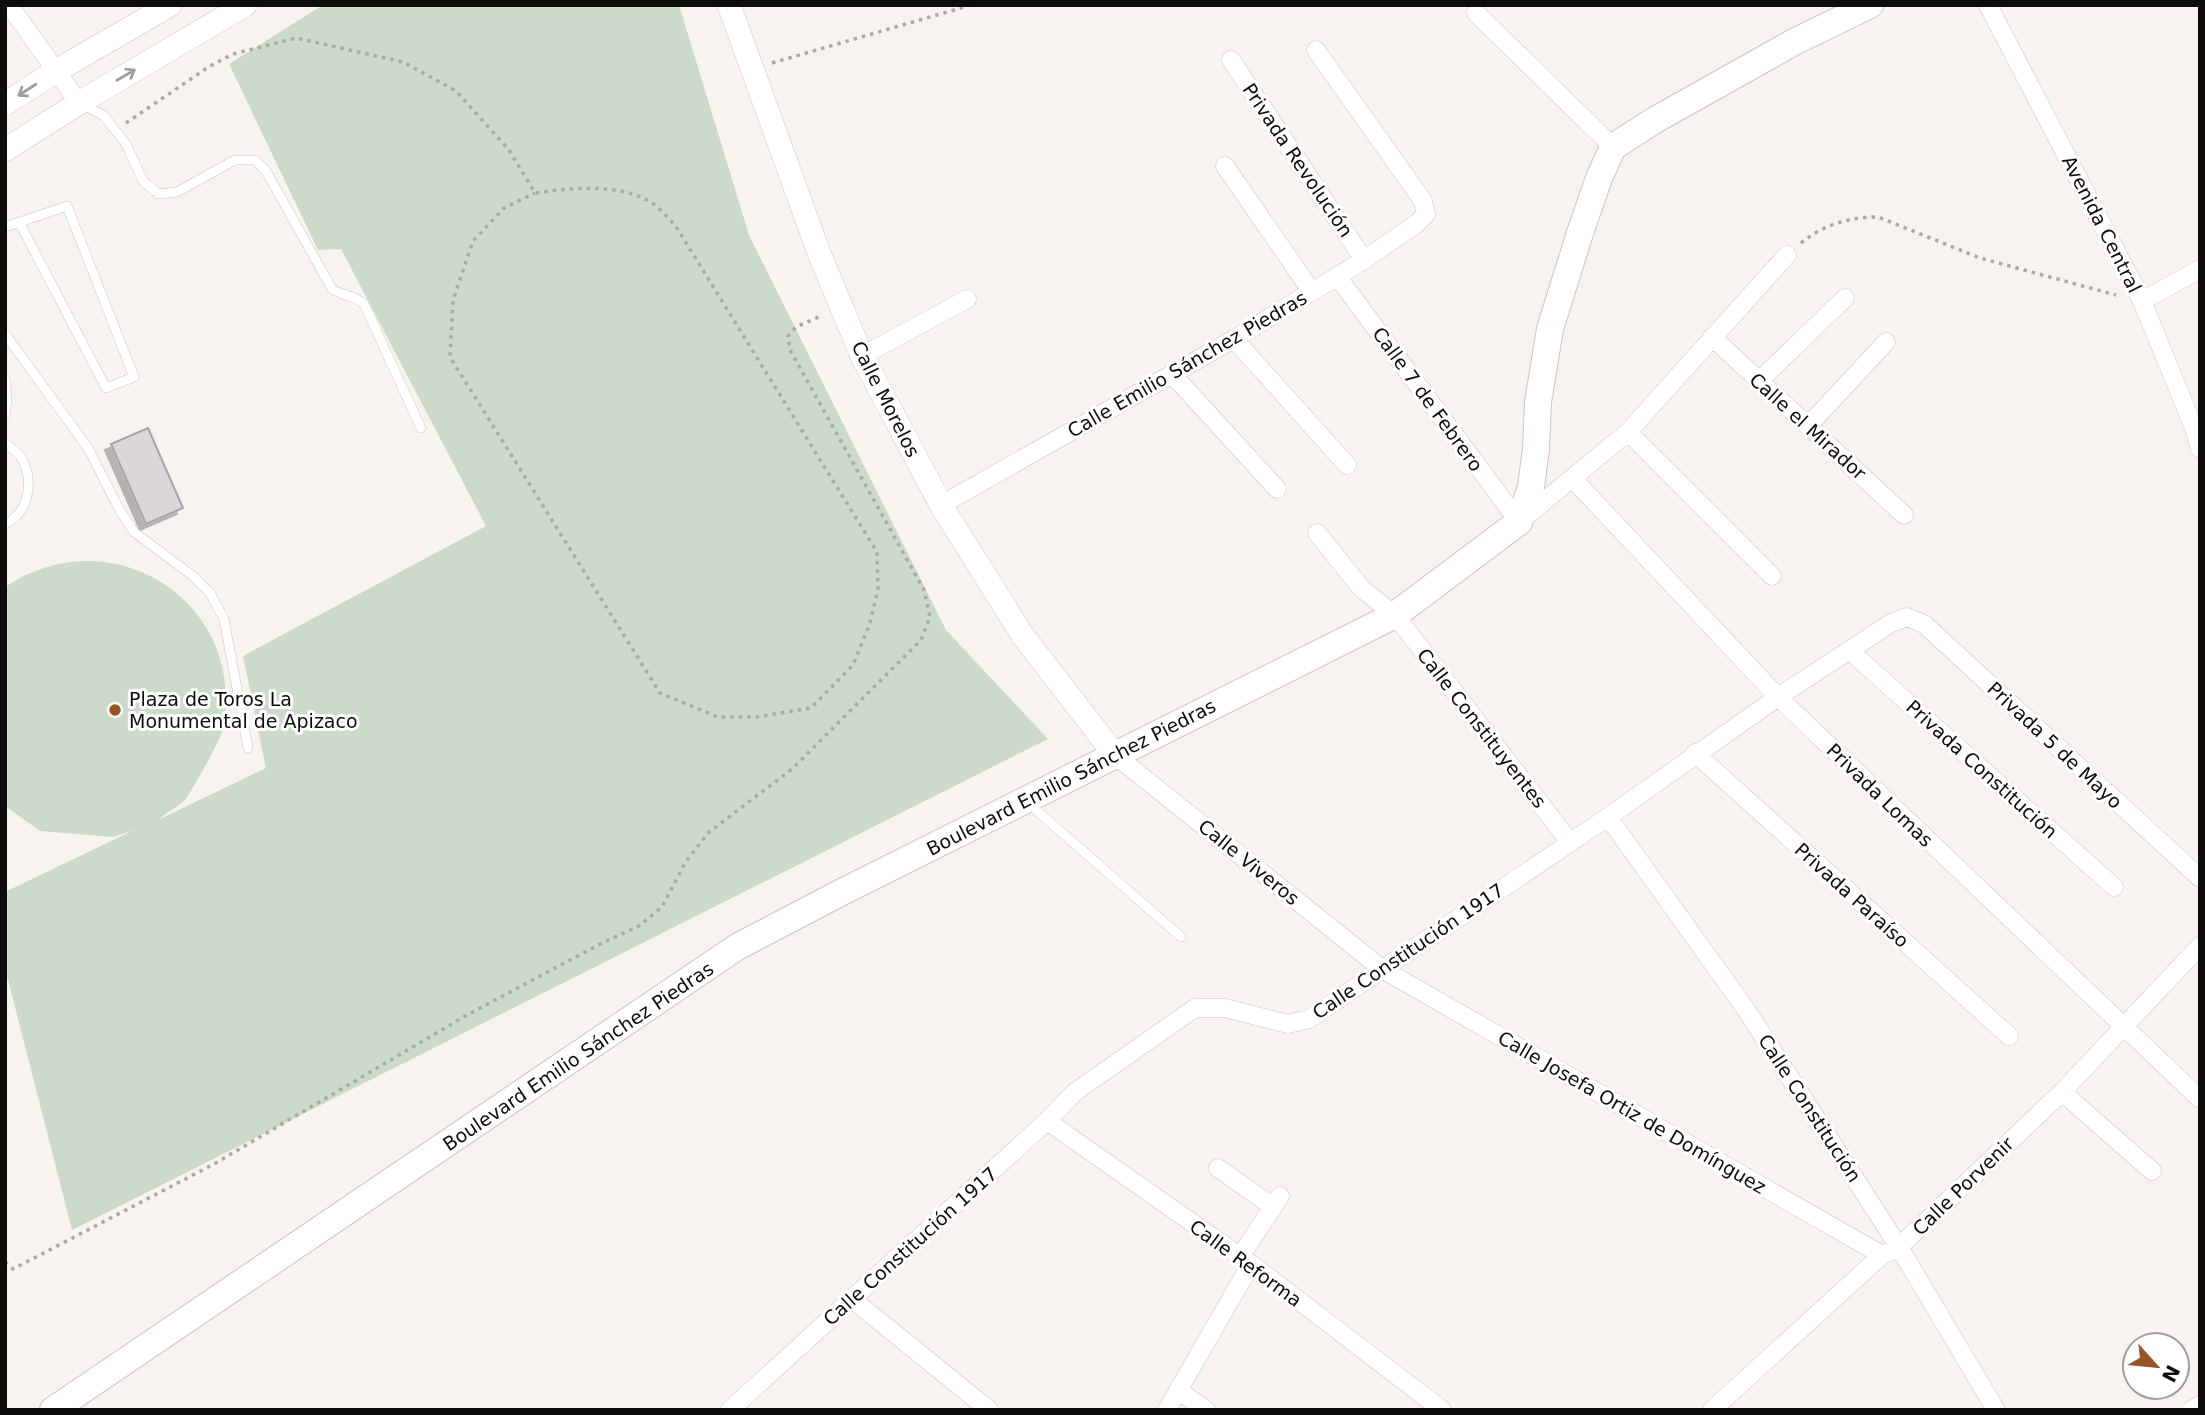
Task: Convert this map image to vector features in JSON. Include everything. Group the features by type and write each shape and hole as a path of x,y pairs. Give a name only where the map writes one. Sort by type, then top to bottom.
{"main road":[{"path":"1519,522 1531,487 1538,402 1550,328 1599,178 1613,147 1655,120 1794,42 1870,5"},
{"name":"Boulevard Emilio Sánchez Piedras","path":"53,1410 737,947 1395,615 1519,522"}],"street":[{"path":"9,5 22,13 56,71 79,103"},
{"path":"5,104 170,5"},
{"path":"5,150 245,5"},
{"name":"Calle Morelos","path":"729,5 819,253 862,356 941,505 1023,636 1115,755"},
{"name":"Avenida Central","path":"1988,5 2142,301 2200,449"},
{"path":"1476,13 1613,147"},
{"name":"Calle Emilio Sánchez Piedras","path":"941,505 1234,339 1364,260 1426,214 1423,201 1316,50"},
{"name":"Privada Revolución","path":"1231,60 1364,260"},
{"path":"1225,166 1312,292"},
{"path":"1519,522 1628,432 1787,255"},
{"path":"2142,301 2200,270"},
{"name":"Calle 7 de Febrero","path":"1337,276 1519,522"},
{"path":"1758,382 1844,298"},
{"path":"862,356 967,299"},
{"name":"Calle el Mirador","path":"1712,337 1904,515"},
{"path":"1234,339 1348,465"},
{"path":"1808,426 1885,342"},
{"path":"1173,375 1278,489"},
{"path":"1628,432 1772,576"},
{"name":"Privada Lomas","path":"1573,479 1778,697 2200,1099"},
{"path":"1317,533 1362,589 1395,615"},
{"name":"Calle Constituyentes","path":"1395,615 1569,841"},
{"name":"Calle Constitución 1917","path":"730,1410 1047,1121 1075,1092 1195,1007 1225,1008 1288,1024 1309,1018 1608,817 1695,753 1778,697 1891,623 1907,617"},
{"name":"Privada 5 de Mayo","path":"1907,617 1924,624 2200,878"},
{"name":"Privada Constitución","path":"1850,651 2114,887"},
{"name":"Privada Paraíso","path":"1695,753 2009,1036"},
{"name":"Calle Viveros","path":"1115,755 1382,969"},
{"name":"Calle Constitución","path":"1608,817 1747,1011 1899,1247 1996,1410"},
{"name":"Calle Porvenir","path":"1712,1410 1882,1255 1899,1247 2062,1092 2198,950"},
{"name":"Calle Josefa Ortiz de Domínguez","path":"1382,969 1882,1255"},
{"path":"2062,1092 2152,1171"},
{"name":"Calle Reforma","path":"1047,1121 1245,1260 1442,1410"},
{"path":"1167,1410 1277,1201 1218,1168"},
{"path":"852,1300 989,1410"},
{"path":"1178,1391 1206,1410"},
{"path":"2190,1410 2200,1405"}],"lane":[{"path":"79,103 103,115 126,145 143,181 158,194 177,192 236,160 255,160 266,170 332,289 341,295 355,296 364,304 421,428"},
{"path":"5,227 19,222 67,206 134,377 106,388 19,222"},
{"path":"5,334 88,448 134,533 194,576 210,593 224,619 248,748"},
{"path":"5,379 5,416"},
{"path":"5,443 21,457 30,480 25,504 10,523 5,524"},
{"path":"1025,800 1181,937"}],"path":[{"path":"751,69 968,6"},
{"path":"116,130 210,66 233,54 296,38 403,62 456,91 509,150 535,193"},
{"path":"577,187 627,193 654,204 675,225 877,552 878,589 870,623 853,665 810,708 756,717 718,717 660,693 450,357 453,300 473,242 504,208 535,193 577,187"},
{"path":"1787,255 1813,232 1861,216 1878,217 1980,258 2142,301"},
{"path":"5,1272 214,1164 467,1015 639,926 662,907 685,863 708,833 792,769 921,640 930,617 924,590 790,350 788,336 796,327 841,307"},
{"path":"5,1262 13,1269"}],"green space":[{"path":"323,5 679,5 749,235 946,630 1048,739 72,1230 5,968 5,892 134,830 113,837 40,831 5,806 5,587 46,567 87,561 127,567 163,583 193,609 214,643 225,683 223,729 185,800 160,819 266,768 243,656 486,526 341,249 318,250 229,64"}],"building":[{"path":"148,428 183,508 146,524 111,444"}],"place":[{"name":"Plaza de Toros La Monumental de Apizaco","path":"115,710"}]}
